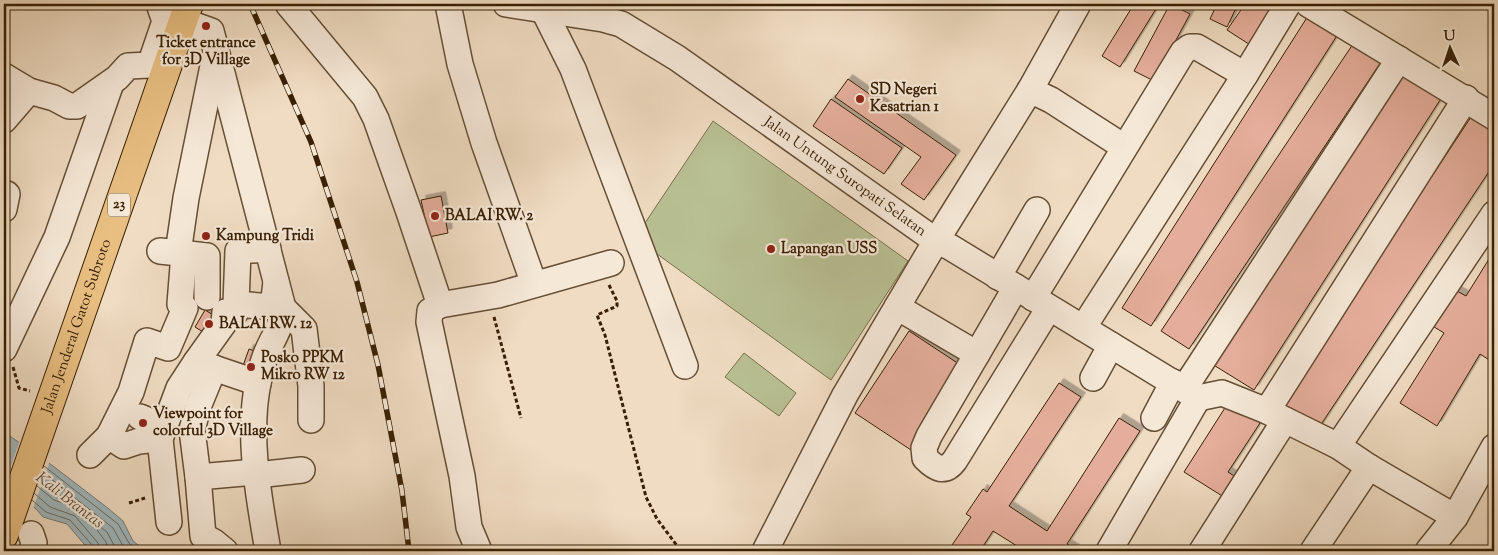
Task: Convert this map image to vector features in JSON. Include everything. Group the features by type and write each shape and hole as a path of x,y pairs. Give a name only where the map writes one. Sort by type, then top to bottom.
{"highway":[{"name":"Jalan Jenderal Gatot Subroto","path":"4,535 14,508 42,398 186,9"}],"street":[{"path":"4,76 29,91 54,98 72,107 83,103 111,83 128,66 150,65 165,21 159,4"},
{"path":"288,4 365,97 376,119 440,306"},
{"path":"448,4 460,64 484,144 534,284"},
{"name":"Jalan Untung Suropati Selatan","path":"511,4 603,19 621,24 638,33 677,58 936,241 1030,90 1078,4"},
{"path":"1082,328 1245,75 1288,4"},
{"path":"1308,4 1466,98 1494,117"},
{"path":"186,9 211,32 284,308 282,322 265,357 258,383 254,418 257,474 268,551"},
{"path":"543,9 573,69 685,366"},
{"path":"1037,210 1024,292 975,428 950,468 941,468 930,463 923,455 924,448 945,408 977,354 1024,292 1124,147 1183,52 1190,46 1197,47 1245,75"},
{"path":"90,455 109,436 132,392 147,341 168,348 185,308 180,304 174,253 216,51"},
{"path":"1110,551 1185,390 1399,58"},
{"path":"7,354 57,237 111,83"},
{"path":"1030,90 1050,100 1124,147"},
{"path":"4,120 29,91"},
{"path":"1202,551 1276,416 1466,98"},
{"path":"4,193 7,194 4,210"},
{"path":"1338,446 1494,214"},
{"path":"773,548 845,395 936,241 950,247 1185,390 1222,393 1276,416 1338,446 1369,467 1455,517"},
{"path":"226,551 203,536 192,430 205,365 224,323 226,312 235,313 238,251 268,249"},
{"path":"174,253 207,256 207,297"},
{"path":"478,551 469,527 462,476 429,322 430,311 440,306 515,291 604,265"},
{"path":"236,304 273,307 276,280"},
{"path":"897,307 977,354"},
{"path":"284,308 304,329 311,386 311,420"},
{"path":"1093,378 1111,345"},
{"path":"205,365 258,383"},
{"path":"168,522 162,433 178,388 205,365"},
{"path":"1154,418 1185,390"},
{"path":"945,408 975,428"},
{"path":"140,417 162,433"},
{"path":"109,436 124,446 162,433"},
{"path":"1428,551 1455,517 1494,448"},
{"path":"1312,551 1369,467"},
{"path":"165,489 196,481 302,470"}],"path":[{"path":"604,265 609,286 618,303 616,306 597,315 605,335 646,496 658,519 681,551"},
{"path":"488,296 521,418"},
{"path":"7,354 19,388 42,398"}],"green space":[{"name":"Lapangan USS","path":"713,121 908,261 831,380 635,238"},
{"path":"744,353 796,393 779,416 725,377"}],"water":[{"name":"Kali Brantas","path":"4,432 53,466 109,509 123,521 133,541 146,551 90,551 67,524 43,517 36,509 9,488 4,480"}],"pier":[{"path":"20,440 50,461 33,509 4,486"}],"building":[{"path":"1134,4 1159,4 1120,67 1102,56"},
{"path":"1170,4 1190,14 1154,81 1134,71"},
{"path":"1217,4 1238,4 1227,27 1210,19"},
{"path":"1245,4 1270,4 1280,11 1255,48 1227,30"},
{"path":"1308,16 1338,34 1151,326 1122,308"},
{"path":"1355,41 1383,59 1189,349 1161,331"},
{"path":"1400,70 1442,97 1254,390 1212,364"},
{"path":"848,79 956,155 924,200 901,184 921,157 835,97"},
{"path":"831,99 902,148 884,174 813,126"},
{"path":"1473,114 1494,128 1494,164 1318,429 1281,405"},
{"name":"BALAI RW. 2","path":"441,196 448,233 429,237 421,200"},
{"path":"1494,251 1494,363 1480,354 1437,426 1400,403 1444,333 1426,322 1448,286 1466,296"},
{"name":"BALAI RW. 12","path":"205,310 223,321 213,338 195,327"},
{"path":"909,331 965,368 911,450 855,413"},
{"name":"Posko PPKM Mikro RW 12","path":"249,349 260,353 255,379 240,374"},
{"path":"1059,383 1081,397 1009,506 1047,531 1119,418 1140,431 1067,544 1075,549 1074,551 1025,551 993,531 980,551 948,551 971,517 966,514 983,489 987,492"},
{"path":"1230,400 1262,420 1228,472 1239,479 1227,499 1184,472"}],"railway":[{"path":"250,4 311,142 357,282 378,365 402,491 409,551"}],"place":[{"name":"Ticket entrance for 3D Village","path":"206,26"},
{"name":"SD Negeri Kesatrian 1","path":"860,99"},
{"name":"BALAI RW. 2","path":"435,216"},
{"name":"Kampung Tridi","path":"206,236"},
{"name":"Lapangan USS","path":"771,249"},
{"name":"BALAI RW. 12","path":"209,324"},
{"name":"Posko PPKM Mikro RW 12","path":"251,367"},
{"name":"Viewpoint for colorful 3D Village","path":"143,423"}]}
